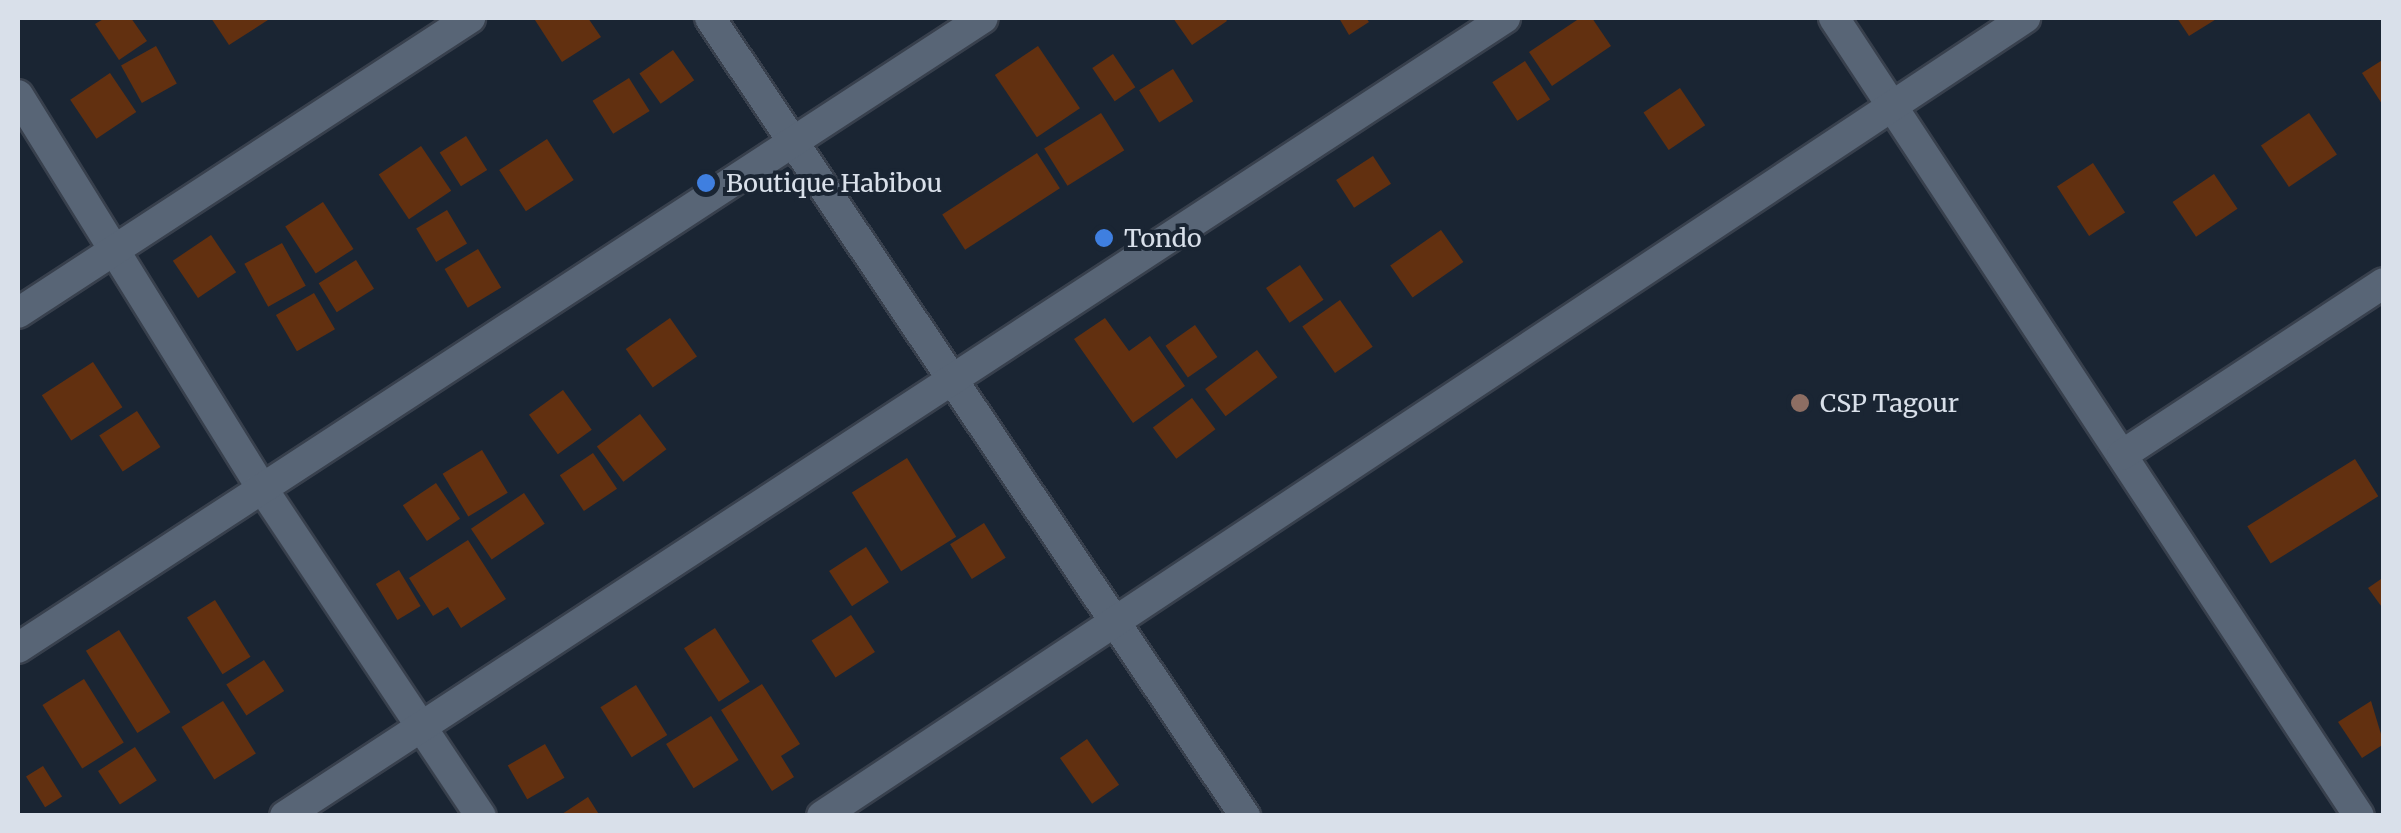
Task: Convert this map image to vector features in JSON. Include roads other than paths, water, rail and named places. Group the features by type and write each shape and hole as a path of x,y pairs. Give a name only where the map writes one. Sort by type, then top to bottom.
{"street":[{"path":"18,313 470,18"},
{"path":"710,18 1245,816"},
{"path":"18,648 982,18"},
{"path":"285,816 950,376 1505,18"},
{"path":"1834,18 2360,816"},
{"path":"822,816 2025,18"},
{"path":"18,95 117,248 262,488 481,816"},
{"path":"2122,455 2384,283"}],"place":[{"name":"Boutique Habibou","path":"706,183"},
{"name":"Tondo","path":"1104,238"},
{"name":"CSP Tagour","path":"1800,403"}]}
